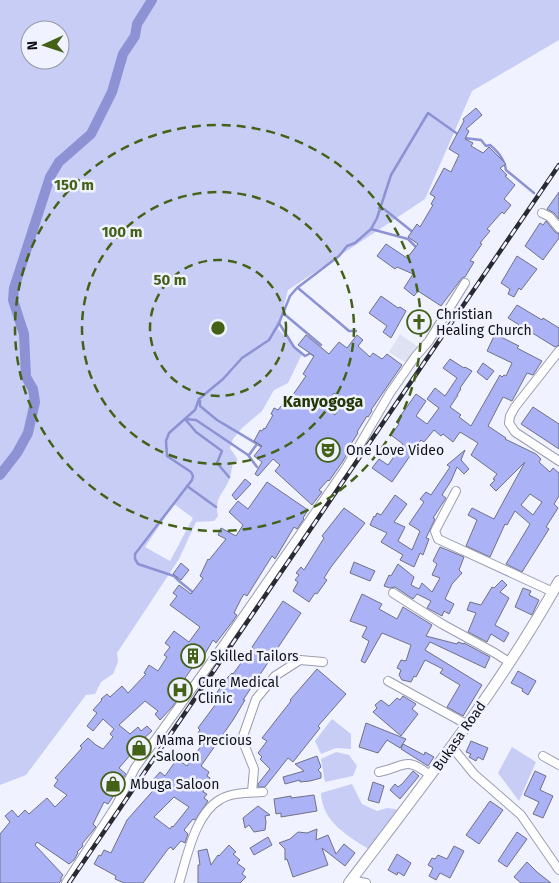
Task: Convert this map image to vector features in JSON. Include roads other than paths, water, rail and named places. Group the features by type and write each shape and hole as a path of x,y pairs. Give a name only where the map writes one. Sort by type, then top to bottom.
{"street":[{"path":"542,213 550,218 559,228"},
{"path":"66,883 116,806 136,768 346,468 390,393 414,357 429,342 465,283"},
{"path":"559,351 516,407 510,416 509,423 515,432 559,461"},
{"path":"456,492 435,531 435,536 553,592"},
{"name":"Bukasa Road","path":"350,882 468,725 510,662 559,581"},
{"path":"393,593 442,624 510,662"},
{"path":"252,792 254,769 242,739 256,699 275,676 300,660 324,662"},
{"path":"388,681 468,725"},
{"path":"452,747 474,774 521,815 559,870"},
{"path":"543,756 559,764"},
{"path":"379,772 402,764 408,764 422,769 431,776"},
{"path":"179,883 197,826 205,814 222,798 231,795 263,792"},
{"path":"350,882 366,883"}],"waterway":[{"path":"0,475 17,453 28,433 35,402 33,389 26,377 24,334 13,300 14,288 50,177 59,162 91,134 112,92 123,54 135,36 137,24 152,0"},
{"path":"195,594 174,576 138,564 135,559 135,554 192,480 191,472 167,456 166,441 169,433 195,410 199,399 223,379 242,358 269,340 279,323 290,296 297,288 339,256 347,246 355,243 371,229 377,218 391,175 428,113 459,135"},
{"path":"464,138 481,140 486,146 490,145 504,162 506,170 534,193"},
{"path":"379,208 384,209 414,233"},
{"path":"371,229 408,239 418,249"},
{"path":"298,288 349,331 356,331"},
{"path":"283,313 321,345"},
{"path":"279,323 294,347 305,356 311,353 313,355"},
{"path":"200,401 200,406 217,420 264,448"},
{"path":"185,419 196,420 248,455 257,467"},
{"path":"185,419 196,432 222,451 217,463 229,477"},
{"path":"249,455 257,444"},
{"path":"187,486 216,507"}],"railway":[{"path":"69,883 559,165"}],"place":[{"name":"Christian Healing Church","path":"419,322"},
{"name":"One Love Video","path":"328,450"},
{"name":"Skilled Tailors","path":"193,656"},
{"name":"Cure Medical Clinic","path":"180,690"},
{"name":"Mama Precious Saloon","path":"139,748"},
{"name":"Mbuga Saloon","path":"113,784"}],"district":[{"name":"Kanyogoga","path":"323,401"}]}
